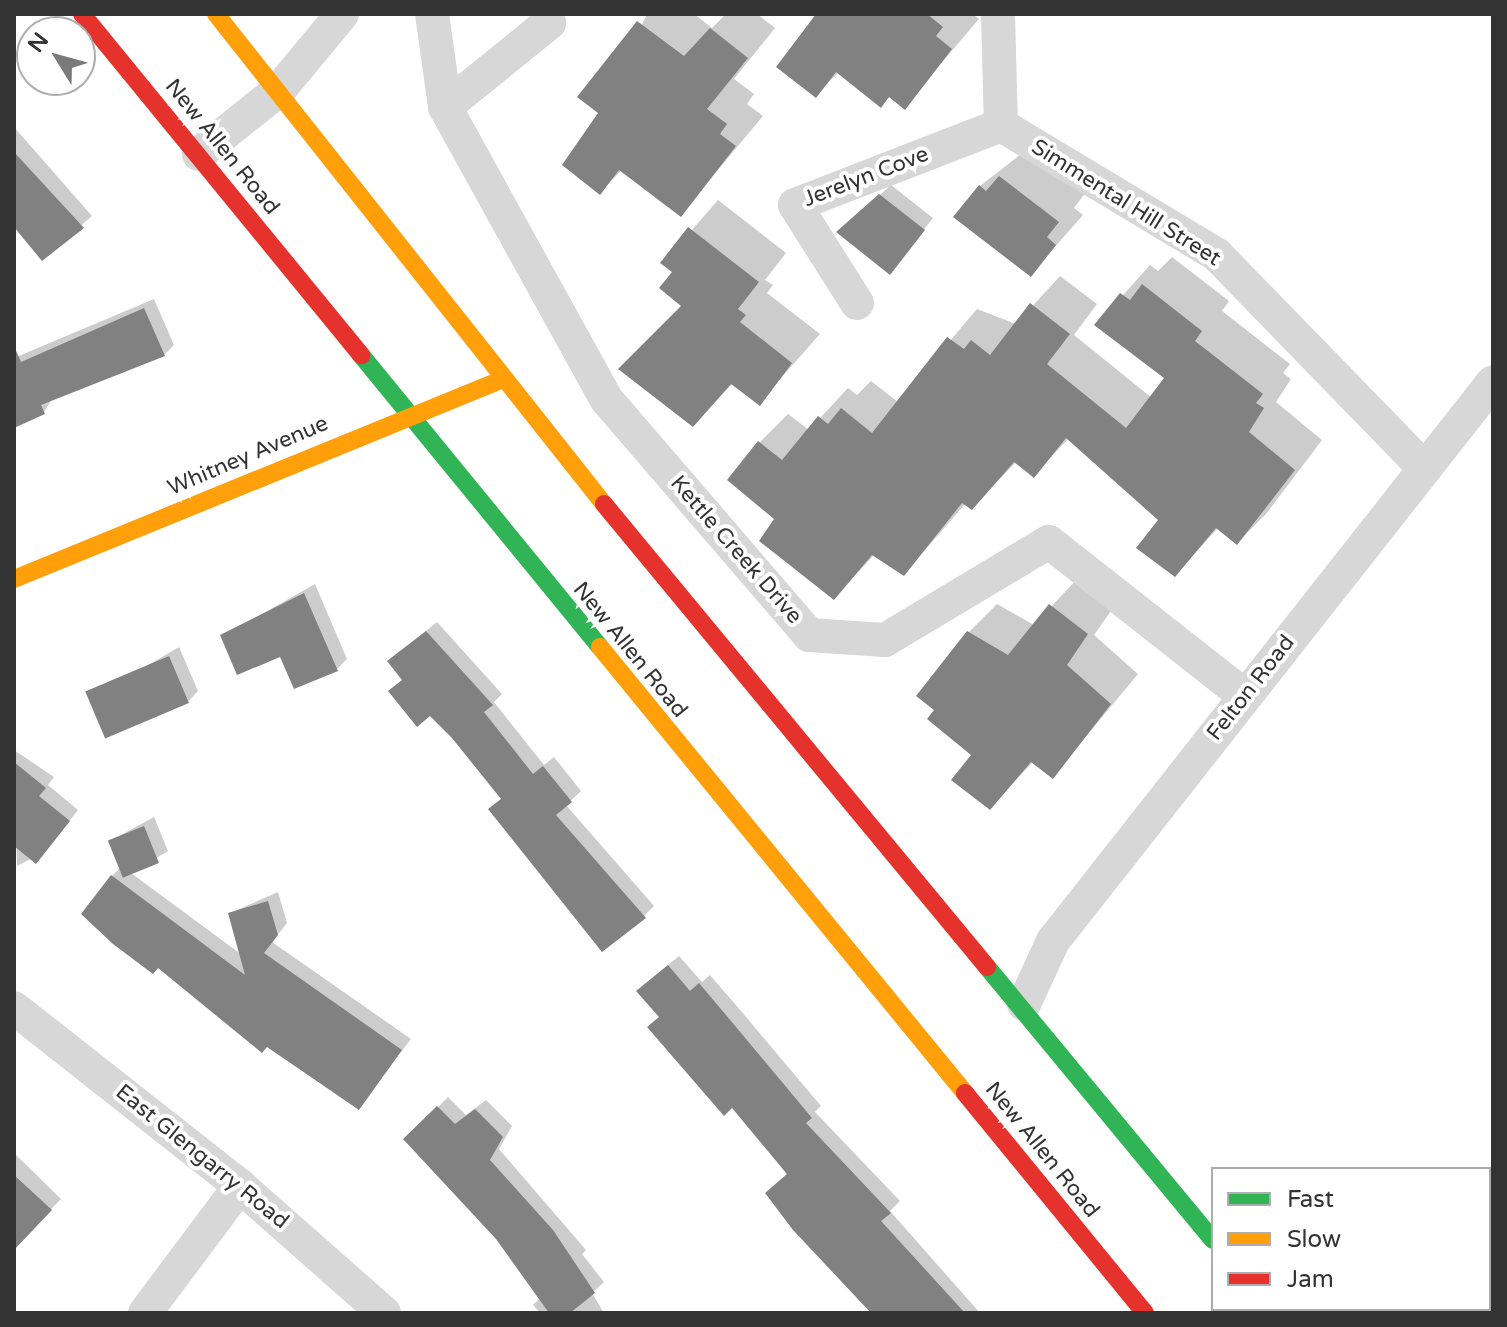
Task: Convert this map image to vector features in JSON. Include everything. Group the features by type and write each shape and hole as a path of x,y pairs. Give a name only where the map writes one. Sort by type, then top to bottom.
{"main road":[{"name":"New Allen Road","path":"82,14 199,154 407,415 1145,1313"},
{"path":"216,14 280,89 501,380 1024,1004 1211,1238"},
{"name":"Whitney Avenue","path":"14,579 407,415 501,380"}],"street":[{"path":"199,154 280,89 342,14"},
{"name":"Kettle Creek Drive","path":"432,14 445,107 607,400 809,635 885,640 1049,542 1245,696"},
{"path":"998,14 1001,125"},
{"path":"445,107 549,23"},
{"name":"Jerelyn Cove","path":"857,303 795,205 1001,125"},
{"name":"Simmental Hill Street","path":"1001,125 1217,255 1425,469"},
{"name":"Felton Road","path":"1024,1004 1053,941 1493,382"},
{"name":"East Glengarry Road","path":"14,1008 240,1186 384,1313"},
{"path":"145,1313 240,1186"}],"building":[{"path":"816,14 927,14 943,27 936,36 952,49 905,110 889,97 881,108 836,72 816,98 776,67"},
{"path":"637,21 684,56 710,28 748,58 707,109 727,124 720,134 736,146 681,217 619,170 600,195 562,165 598,113 577,97"},
{"path":"14,152 84,228 42,261 14,227"},
{"path":"999,176 1059,222 1047,237 1056,245 1031,277 953,217 979,185 986,191"},
{"path":"879,194 925,230 890,275 836,232"},
{"path":"688,227 759,282 738,309 746,315 740,322 792,363 760,406 731,384 693,427 618,369 681,306 659,288 672,272 660,263"},
{"path":"1142,284 1202,331 1195,341 1263,394 1256,403 1264,408 1249,432 1295,470 1237,545 1216,528 1175,577 1136,548 1158,520 1066,438 1034,478 1014,462 972,510 962,503 904,576 872,555 834,600 759,541 774,519 727,480 758,441 782,460 818,416 828,424 841,408 872,433 947,337 964,349 971,340 990,355 1030,303 1070,334 1047,364 1126,428 1164,378 1094,325 1120,293 1130,300"},
{"path":"144,308 165,356 41,405 45,414 14,428 14,346 21,362"},
{"path":"304,593 338,671 294,689 280,657 237,675 220,635"},
{"path":"1049,604 1088,634 1067,665 1111,704 1053,779 1031,762 990,810 951,780 971,755 927,719 934,710 916,696 967,631 1008,655"},
{"path":"426,631 493,705 484,712 533,774 543,766 572,802 556,815 646,918 602,952 488,809 501,799 452,738 430,716 417,727 388,691 402,680 387,661"},
{"path":"169,656 189,703 105,739 85,692"},
{"path":"14,762 46,788 39,796 70,821 36,864 14,846"},
{"path":"144,826 159,863 123,878 108,841"},
{"path":"111,875 245,975 228,913 268,901 278,935 264,953 402,1050 359,1110 267,1047 262,1053 158,968 153,974 113,944 81,914"},
{"path":"668,965 690,991 699,983 812,1118 806,1123 891,1213 881,1221 965,1313 871,1313 793,1230 765,1193 787,1174 732,1108 724,1116 647,1027 659,1017 636,991"},
{"path":"437,1106 455,1124 475,1109 503,1137 490,1160 553,1230 595,1293 570,1313 549,1313 496,1239 403,1139"},
{"path":"14,1175 52,1210 14,1250"}],"traffic: fast":[{"path":"361,355 600,647"},
{"path":"987,967 1211,1238"}],"traffic: slow":[{"path":"216,14 604,504"},
{"path":"14,579 501,380"},
{"path":"600,647 965,1093"}],"traffic: jam":[{"path":"82,14 361,355"},
{"path":"604,504 987,967"},
{"path":"965,1093 1145,1313"}]}
